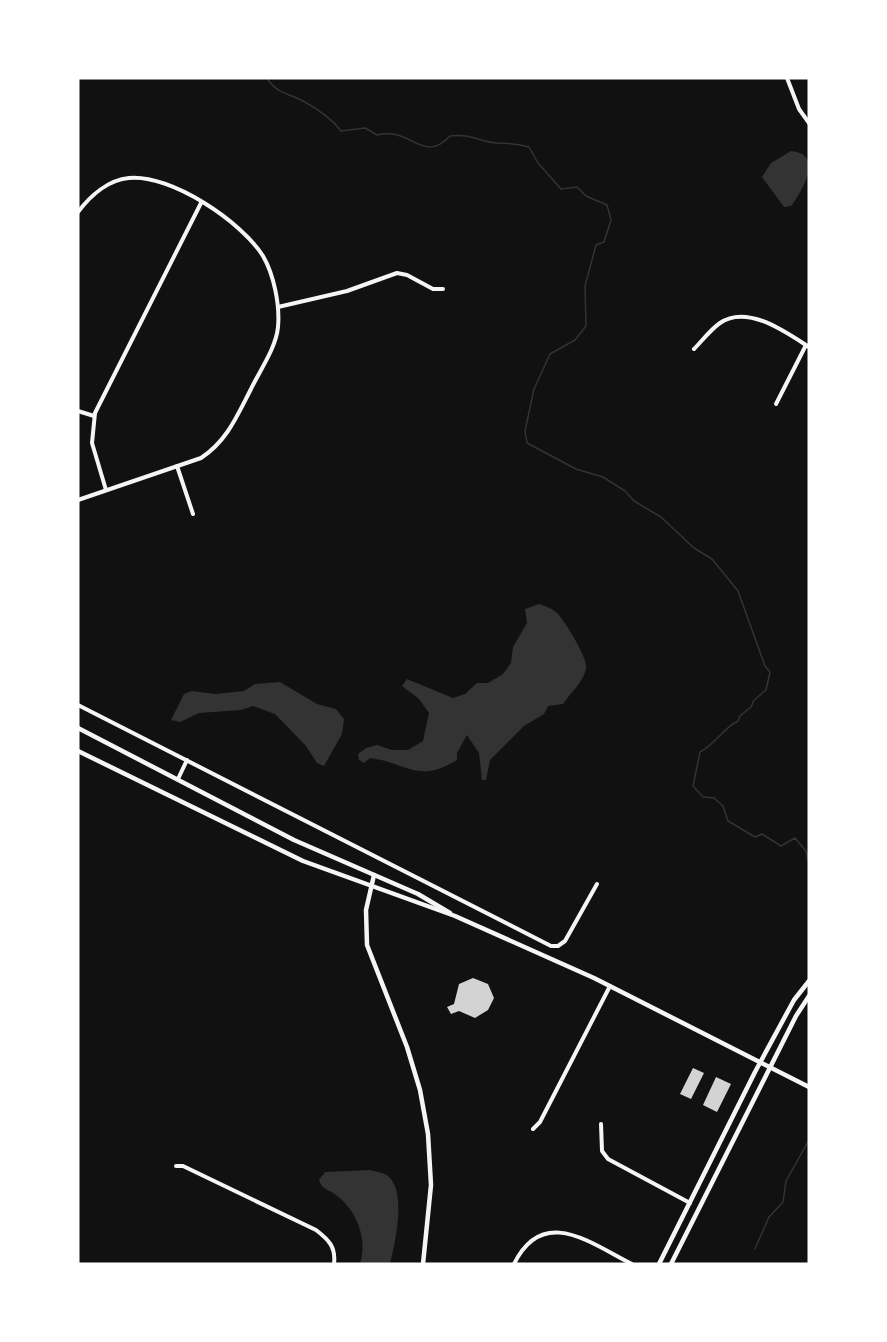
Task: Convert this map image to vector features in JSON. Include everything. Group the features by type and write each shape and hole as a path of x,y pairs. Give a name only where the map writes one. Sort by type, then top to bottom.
{"main road":[{"path":"78,728 294,840 440,905 454,916"},
{"path":"78,750 303,861 454,916 610,986 809,1087"},
{"path":"374,875 366,910 366,945 407,1047 420,1090 428,1134 431,1185 423,1264"},
{"path":"659,1264 761,1062 794,1000 809,981"},
{"path":"671,1264 796,1016 809,996"}],"street":[{"path":"787,78 799,109 809,123"},
{"path":"78,212 104,187 128,178 151,180 201,202 233,224 258,248 269,267 278,307 278,327 272,346 228,434 219,445 201,458 78,501"},
{"path":"106,490 92,443 94,416 201,202"},
{"path":"278,307 347,291 397,273 407,275 433,289 443,289"},
{"path":"694,349 718,324 739,316 758,319 807,346 776,404"},
{"path":"78,411 94,416"},
{"path":"177,466 193,513"},
{"path":"78,705 551,946 558,946 565,941 597,884"},
{"path":"178,779 187,760"},
{"path":"533,1129 540,1122 610,986"},
{"path":"600,1124 602,1151 608,1159 690,1203"},
{"path":"176,1166 183,1166 316,1230 330,1241 334,1251 334,1264"},
{"path":"514,1264 532,1239 553,1231 572,1234 632,1264"}],"shaded area":[{"path":"791,151 807,159 808,174 791,206 784,207 762,177 771,163"},
{"path":"539,604 548,607 560,616 584,657 586,669 579,684 563,704 548,706 544,714 524,726 490,760 486,780 482,780 479,753 467,735 457,753 457,760 432,771 413,770 370,758 364,763 359,760 358,754 366,748 377,745 392,750 408,750 423,741 429,713 419,699 402,686 407,679 453,698 465,694 477,683 488,683 503,674 511,663 513,647 527,623 525,609"},
{"path":"280,682 317,704 336,709 344,719 342,734 324,766 317,763 306,746 275,714 253,706 241,710 199,713 180,722 171,720 184,694 192,691 215,694 244,691 255,684"},
{"path":"370,1170 388,1176 397,1194 398,1218 390,1264 360,1264 363,1245 355,1217 343,1201 324,1187 319,1180 325,1172"}],"building":[{"path":"473,978 488,984 494,998 488,1010 475,1018 459,1011 451,1014 447,1007 454,1004 459,984"},
{"path":"693,1068 704,1073 691,1099 680,1094"},
{"path":"716,1077 731,1084 717,1112 703,1105"}],"waterway":[{"path":"267,78 279,90 318,110 341,131 365,128 377,135 399,135 432,147 441,144 450,136 457,135 529,147 538,163 561,189 577,187 586,196 607,205 611,220 604,242 596,245 585,286 586,326 575,340 550,354 534,389 525,431 527,443 576,469 603,477 625,491 634,501 661,517 694,548 712,559 738,591 765,666 770,672 766,690 754,700 751,707 740,716 738,721 700,752 693,786 703,797 714,798 723,806 728,821 755,837 762,834 781,846 795,838 806,851 809,864"},
{"path":"755,1249 769,1217 783,1202 786,1181 809,1140"}]}
